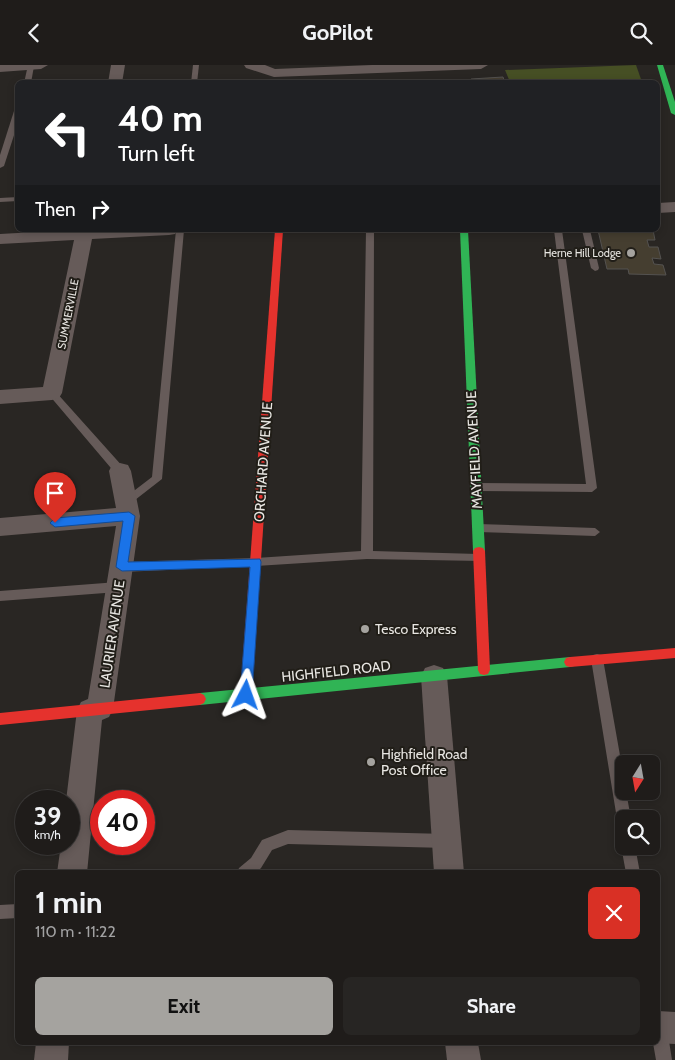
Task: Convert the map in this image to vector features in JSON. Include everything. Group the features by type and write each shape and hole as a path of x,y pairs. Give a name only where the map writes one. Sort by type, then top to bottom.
{"street":[{"path":"0,67 41,65"},
{"path":"116,80 118,65"},
{"path":"251,65 275,78 376,67 481,65"},
{"path":"660,65 662,88 675,113"},
{"path":"438,67 444,80"},
{"path":"660,208 675,207"},
{"path":"0,239 84,232"},
{"name":"SUMMERVILLE","path":"52,393 84,232"},
{"name":"ORCHARD AVENUE","path":"246,695 279,232"},
{"name":"MAYFIELD AVENUE","path":"464,232 484,671"},
{"path":"0,397 52,393"},
{"name":"LAURIER AVENUE","path":"72,870 95,710 120,577 128,510 120,471"},
{"path":"0,527 128,510"},
{"name":"HIGHFIELD ROAD","path":"0,719 597,659 675,653"},
{"path":"434,676 449,870"},
{"path":"51,1060 53,1045"},
{"path":"462,1045 464,1060"}],"lane":[{"path":"194,80 196,65"},
{"path":"28,80 31,66"},
{"path":"0,166 15,120"},
{"path":"0,200 15,199"},
{"path":"128,510 157,479 180,232"},
{"path":"367,555 370,232"},
{"path":"476,487 592,488 558,232"},
{"path":"586,232 595,268"},
{"path":"52,393 120,471"},
{"path":"478,528 595,532"},
{"path":"0,596 120,577 256,562 367,555 478,558"},
{"path":"597,659 622,810"},
{"path":"256,868 267,845 288,837 447,841"},
{"path":"630,855 632,870"},
{"path":"0,912 15,911"},
{"path":"662,1026 664,1060"}],"green space":[{"path":"636,65 641,80 509,80 505,70"}],"building":[{"path":"503,77 504,80 471,80"},
{"name":"Herne Hill Lodge","path":"598,232 653,232 655,240 647,240 649,247 658,247 661,259 652,258 654,264 663,265 666,275 629,274 628,269 607,269"}],"traffic: fast":[{"path":"660,65 675,113"},
{"path":"464,232 479,551"},
{"path":"200,699 570,662"}],"traffic: jam":[{"path":"246,695 279,232"},
{"path":"479,551 484,670"},
{"path":"570,662 675,653"},
{"path":"0,719 200,699"}],"place":[{"name":"Herne Hill Lodge","path":"631,253"},
{"name":"Tesco Express","path":"365,629"},
{"name":"Highfield Road Post Office","path":"371,762"}],"route":[{"path":"55,523 129,516 122,567 256,562 246,695"}]}
